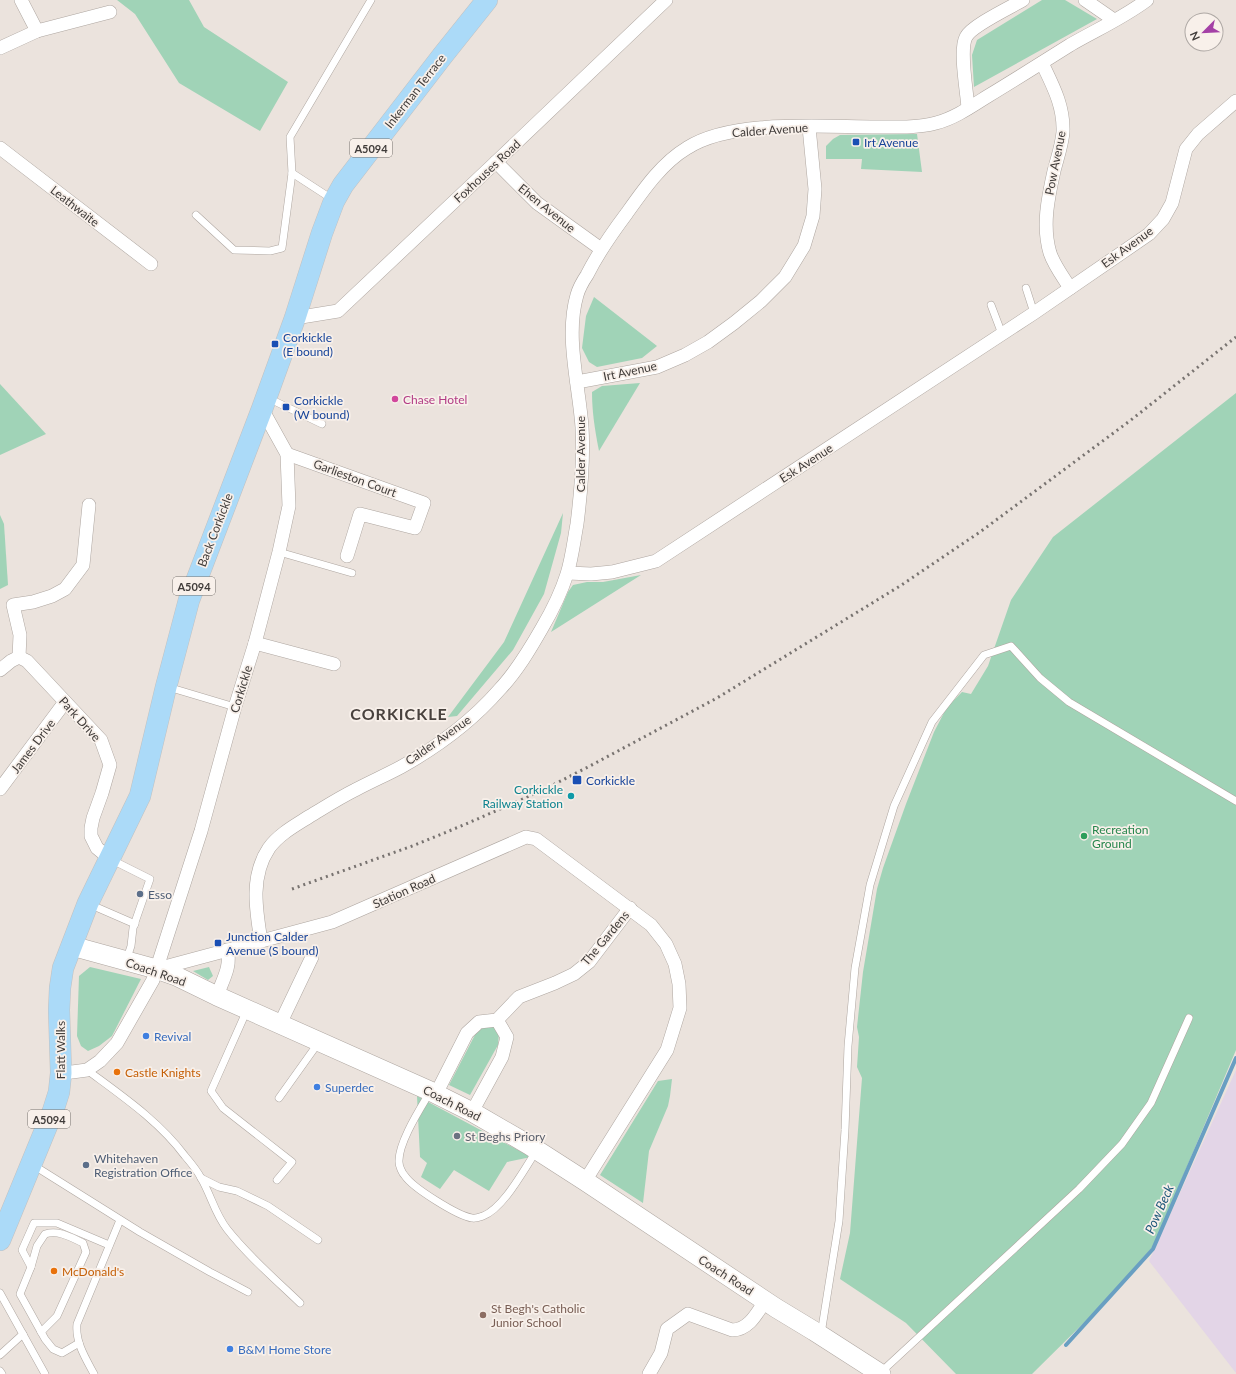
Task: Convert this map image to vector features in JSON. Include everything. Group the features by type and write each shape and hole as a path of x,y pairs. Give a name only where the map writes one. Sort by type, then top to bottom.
{"main road":[{"name":"Inkerman Terrace","path":"295,318 322,233 334,201 348,179 487,0"},
{"name":"Back Corkickle","path":"109,858 140,796 166,687 189,600 295,318"},
{"name":"A5094","path":"72,946 88,904 109,858"},
{"name":"Flatt Walks","path":"0,1240 53,1111 59,1092 61,1073 60,988 64,968 72,946"}],"street":[{"path":"21,0 37,30"},
{"name":"Foxhouses Road","path":"295,318 338,311 666,0"},
{"path":"968,108 963,49 966,36 976,27 1023,0"},
{"path":"1085,0 1114,20"},
{"name":"Calder Avenue","path":"261,941 257,913 256,884 261,865 269,848 281,836 302,821 352,791 402,766 447,737 475,714 501,689 520,663 544,625 556,602 568,573 580,505 582,429 573,341 573,316 578,292 601,249 651,181 667,164 686,148 708,137 752,128 916,126 936,123 968,108 1147,0"},
{"path":"0,48 37,30 110,12"},
{"name":"Pow Avenue","path":"1042,63 1059,100 1062,116 1062,133 1049,193 1046,217 1050,253 1056,266 1070,288"},
{"name":"Esk Avenue","path":"568,573 591,574 612,572 656,561 1002,334 1149,234 1163,218 1172,204 1186,149 1198,134 1236,101"},
{"name":"Irt Avenue","path":"577,382 657,367 685,355 708,342 734,323 761,301 785,277 804,246 813,216 815,189 809,127"},
{"name":"Leathwaite","path":"0,148 151,264"},
{"name":"Ehen Avenue","path":"496,162 537,203 601,249"},
{"name":"Corkickle","path":"88,1070 100,1061 117,1043 153,980 201,831 235,707 256,643 289,506 287,454 264,403"},
{"name":"Garlieston Court","path":"287,454 424,503 415,528 360,514 347,556"},
{"path":"0,670 11,661 19,657 20,635 13,605 33,602 52,596 65,589 83,565 89,505"},
{"path":"256,643 334,664"},
{"name":"Park Drive","path":"19,657 27,661 102,740 110,765 91,828 93,842 97,848 109,858"},
{"name":"James Drive","path":"0,789 65,702"},
{"name":"Station Road","path":"156,969 332,922 526,837 536,839 630,908"},
{"name":"The Gardens","path":"497,1020 519,997 574,974 589,962 630,908 651,925 666,944 675,964 679,984 680,1008 673,1033 664,1058 585,1181"},
{"name":"Coach Road","path":"72,946 176,976 472,1112 537,1150 765,1301 881,1374"},
{"path":"217,996 229,964 227,950"},
{"path":"280,1024 312,957"},
{"path":"433,1093 467,1033 479,1022 497,1020 507,1037 502,1057 472,1112"},
{"path":"61,1073 88,1070"},
{"path":"649,1374 661,1353 667,1329 688,1314 732,1330 736,1330 743,1328 750,1322 765,1301"}],"lane":[{"path":"196,215 234,250 270,251 282,248 292,173 290,137 371,0"},
{"path":"292,173 334,201"},
{"path":"1026,288 1032,314"},
{"path":"991,305 1002,334"},
{"path":"264,403 322,424"},
{"path":"279,552 352,573"},
{"path":"820,1335 839,1221 845,1130 848,1046 855,968 870,885 894,806 932,722 984,655 1011,646 1040,678 1068,702 1236,801"},
{"path":"166,687 235,707"},
{"path":"109,858 150,880 135,924 131,946 126,961"},
{"path":"88,904 135,924"},
{"path":"248,1010 211,1090 223,1108 292,1162 277,1180"},
{"path":"881,1374 1073,1194 1122,1144 1150,1103 1189,1018"},
{"path":"279,1098 320,1042"},
{"path":"88,1070 165,1132 185,1155 201,1178 213,1205 226,1228 245,1249 300,1303"},
{"path":"433,1093 411,1127 401,1149 399,1163 404,1175 412,1184 461,1215 473,1218 482,1217 497,1208 537,1150"},
{"path":"31,1164 120,1220 248,1292"},
{"path":"201,1178 219,1187 237,1191 268,1206 318,1240"},
{"path":"94,1374 79,1343 76,1332 77,1324 120,1220"},
{"path":"31,1267 22,1250 34,1223 57,1223 109,1245"},
{"path":"41,1332 56,1316 86,1252 83,1243 61,1233 53,1232 45,1234 37,1246 31,1267 20,1294 41,1332 45,1339 53,1349 62,1353 79,1343"},
{"path":"0,1293 45,1374"},
{"path":"0,1355 23,1334"}],"shaded area":[{"path":"1236,1070 1236,1373 1149,1261"}],"green space":[{"path":"117,0 189,0 204,27 288,82 260,131 179,83 135,14"},
{"path":"1042,0 1065,0 1097,19 974,87 972,55 977,40"},
{"path":"917,134 922,172 861,169 862,159 826,159 826,146 840,135"},
{"path":"594,297 657,346 642,358 597,367 589,362 582,348 586,316"},
{"path":"640,383 599,451 594,422 592,392 602,386"},
{"path":"0,384 46,434 0,455"},
{"path":"1236,393 1236,1050 1154,1245 1118,1289 1032,1374 956,1374 906,1323 840,1279 850,1233 862,1078 857,1067 859,1037 857,1027 863,972 877,889 906,804 934,732 947,707 962,692 971,694 988,666 1011,600 1053,537"},
{"path":"563,513 561,533 544,594 513,650 457,716 448,717 504,642"},
{"path":"0,515 4,524 8,585 0,589"},
{"path":"641,575 551,632 568,592 573,585 587,582 603,582"},
{"path":"90,967 141,979 112,1036 99,1046 88,1051 81,1046 77,1036 79,976"},
{"path":"209,967 213,976 208,980 193,971"},
{"path":"487,1025 495,1025 499,1033 498,1045 470,1095 449,1085 477,1031"},
{"path":"672,1079 668,1106 649,1151 643,1203 600,1175 658,1081"},
{"name":"St Beghs Priory","path":"417,1096 531,1157 507,1162 489,1191 454,1170 440,1189 421,1177 427,1163 420,1157"}],"waterway":[{"name":"Pow Beck","path":"1066,1345 1153,1249 1236,1058"}],"railway":[{"path":"292,889 415,845 541,791 717,698 900,586 980,532 1131,420 1236,337"}],"place":[{"name":"Irt Avenue","path":"856,142"},
{"name":"Corkickle (E bound)","path":"275,344"},
{"name":"Chase Hotel","path":"395,399"},
{"name":"Corkickle (W bound)","path":"286,407"},
{"name":"Corkickle","path":"577,780"},
{"name":"Corkickle Railway Station","path":"571,796"},
{"name":"Recreation Ground","path":"1084,836"},
{"name":"Esso","path":"140,894"},
{"name":"Junction Calder Avenue (S bound)","path":"218,943"},
{"name":"Revival","path":"146,1036"},
{"name":"Castle Knights","path":"117,1072"},
{"name":"Superdec","path":"317,1087"},
{"name":"St Beghs Priory","path":"457,1136"},
{"name":"Whitehaven Registration Office","path":"86,1165"},
{"name":"McDonald's","path":"54,1271"},
{"name":"St Begh's Catholic Junior School","path":"483,1315"},
{"name":"B&M Home Store","path":"230,1349"}],"district":[{"name":"CORKICKLE","path":"399,713"}]}
